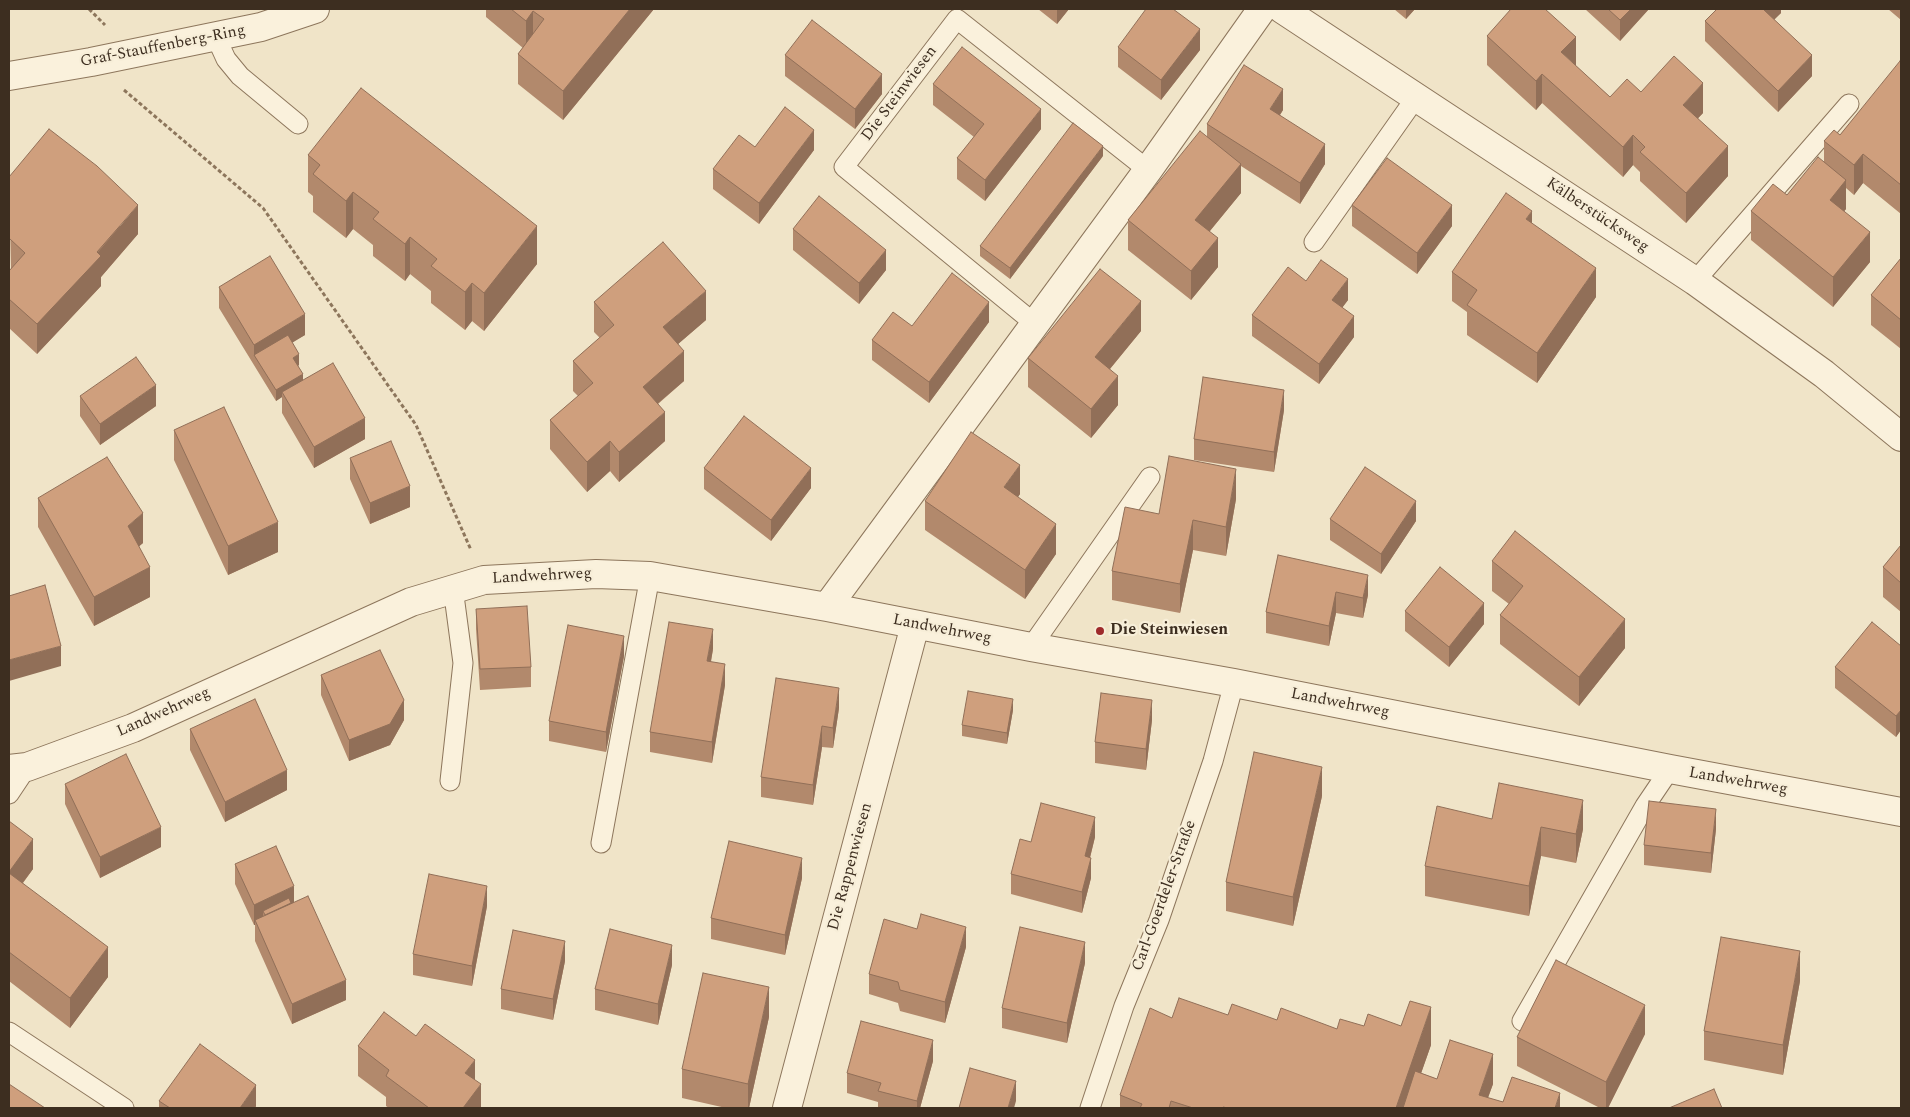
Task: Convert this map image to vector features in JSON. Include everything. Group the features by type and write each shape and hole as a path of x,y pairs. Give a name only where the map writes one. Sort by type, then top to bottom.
{"street":[{"name":"Graf-Stauffenberg-Ring","path":"9,76 216,37 261,27 315,9"},
{"path":"827,607 1148,170 1262,9"},
{"name":"Kälberstücksweg","path":"1282,9 1417,96 1695,281 1824,374 1901,436"},
{"name":"Landwehrweg","path":"18,768 133,728 411,602 484,580 596,574 650,576 827,607 1031,647 1234,683 1670,769 1901,812"},
{"name":"Die Rappenwiesen","path":"787,1108 915,625"}],"lane":[{"name":"Die Steinwiesen","path":"1034,323 844,167 958,19 1148,170"},
{"path":"216,37 226,59 240,76 298,124"},
{"path":"1314,242 1417,96"},
{"path":"1695,281 1849,104"},
{"path":"1031,647 1150,477"},
{"path":"601,843 650,576"},
{"path":"450,781 463,663 453,588"},
{"name":"Carl-Goerdeler-Straße","path":"1090,1108 1124,1006 1159,920 1207,778 1234,683"},
{"path":"9,794 18,768"},
{"path":"1522,1020 1645,806 1670,769"},
{"path":"9,1032 124,1108"}],"path":[{"path":"91,62 263,208 416,425 484,580"}],"building":[{"path":"511,9 630,9 563,91 518,54 544,19 533,11 526,21"},
{"path":"1146,9 1173,9 1200,29 1161,80 1118,47"},
{"path":"1511,9 1545,9 1576,37 1561,52 1610,97 1627,79 1641,92 1674,56 1703,83 1683,105 1728,146 1686,193 1640,152 1645,147 1633,135 1623,147 1542,74 1536,81 1487,36"},
{"path":"1608,9 1631,9 1620,20"},
{"path":"1717,9 1765,9 1812,55 1778,91 1705,21"},
{"path":"812,20 882,74 855,109 785,55"},
{"path":"962,47 1041,109 985,180 957,158 984,124 933,84"},
{"path":"1900,61 1901,185 1863,154 1854,165 1824,141 1834,130 1840,135"},
{"path":"1244,65 1283,89 1270,109 1325,144 1300,183 1207,124"},
{"path":"361,88 537,226 484,293 472,283 465,292 431,266 437,259 410,237 405,244 373,219 379,212 353,192 346,201 313,174 320,165 308,155"},
{"path":"785,107 814,130 759,203 713,169 739,135 755,147"},
{"path":"1073,123 1103,146 1010,268 980,246"},
{"path":"49,129 97,166 138,205 97,252 101,256 37,324 9,299 9,271 25,253 10,239 9,241 9,177"},
{"path":"1200,131 1241,164 1195,220 1218,238 1191,271 1128,220"},
{"path":"1818,157 1846,180 1830,200 1870,232 1833,277 1751,211 1773,184 1787,195"},
{"path":"1387,158 1452,205 1417,253 1352,205"},
{"path":"1506,193 1532,211 1526,219 1596,268 1537,353 1467,305 1477,290 1452,272"},
{"path":"819,196 886,250 859,283 793,229"},
{"path":"663,242 706,291 663,327 684,351 643,387 665,412 619,452 610,441 587,462 550,420 593,383 573,361 614,325 594,302"},
{"path":"270,256 305,314 254,345 219,287"},
{"path":"1901,258 1901,320 1871,295"},
{"path":"1321,260 1348,279 1332,300 1354,316 1319,364 1252,315 1288,267 1306,281"},
{"path":"1100,269 1141,301 1095,357 1118,376 1091,409 1028,358"},
{"path":"952,273 989,302 929,382 872,340 893,312 912,326"},
{"path":"288,335 299,354 293,358 303,374 276,390 254,355"},
{"path":"136,357 156,385 100,424 80,396"},
{"path":"333,363 365,418 314,447 282,392"},
{"path":"1203,377 1284,390 1274,452 1194,439"},
{"path":"224,407 278,522 228,546 174,430"},
{"path":"744,416 811,468 771,520 704,468"},
{"path":"971,432 1020,465 1004,487 1056,524 1025,570 925,501"},
{"path":"391,441 410,486 370,503 350,458"},
{"path":"1169,456 1236,469 1226,527 1193,520 1180,584 1112,571 1125,507 1159,514"},
{"path":"107,457 143,513 128,526 150,567 94,597 38,498"},
{"path":"1365,467 1416,501 1381,554 1330,519"},
{"path":"1515,531 1625,619 1579,677 1500,615 1523,586 1492,561"},
{"path":"1901,545 1901,583 1883,567"},
{"path":"1278,555 1368,575 1363,598 1336,592 1329,626 1266,612"},
{"path":"1440,567 1484,603 1449,647 1405,611"},
{"path":"45,585 61,646 9,660 9,596"},
{"path":"527,606 531,667 480,669 476,609"},
{"path":"669,622 713,629 707,661 725,664 712,742 650,732"},
{"path":"1872,622 1901,646 1901,710 1896,716 1835,667"},
{"path":"568,625 624,636 606,732 549,721"},
{"path":"380,650 404,700 390,724 349,740 321,675"},
{"path":"776,678 839,688 833,728 822,726 813,785 761,777"},
{"path":"968,691 1013,699 1007,733 962,725"},
{"path":"1101,693 1152,700 1146,749 1095,742"},
{"path":"255,699 287,770 225,802 190,729"},
{"path":"1254,752 1322,767 1293,897 1226,882"},
{"path":"126,754 161,827 100,857 65,784"},
{"path":"1499,783 1583,800 1576,834 1541,827 1529,886 1425,866 1437,806 1492,819"},
{"path":"1649,801 1716,809 1711,853 1644,845"},
{"path":"1041,803 1095,817 1085,856 1091,858 1082,892 1011,874 1020,839 1031,842"},
{"path":"9,821 33,839 9,872"},
{"path":"729,841 802,858 785,935 711,918"},
{"path":"276,846 294,886 254,905 235,864"},
{"path":"9,873 108,947 70,998 9,952"},
{"path":"429,874 487,886 472,966 413,954"},
{"path":"308,896 346,980 292,1004 255,920"},
{"path":"289,898 291,903 265,915 263,911"},
{"path":"921,914 966,927 945,1002 900,990 898,982 869,974 884,919 917,929"},
{"path":"1020,927 1085,942 1067,1023 1002,1008"},
{"path":"610,929 672,945 658,1004 595,989"},
{"path":"513,930 565,941 553,999 501,989"},
{"path":"1721,937 1800,951 1783,1045 1704,1031"},
{"path":"1556,960 1645,1005 1606,1082 1517,1037"},
{"path":"703,973 769,987 748,1084 682,1069"},
{"path":"1179,998 1228,1015 1232,1004 1277,1020 1281,1008 1337,1029 1340,1019 1364,1026 1368,1014 1401,1026 1410,1001 1431,1007 1396,1108 1193,1108 1171,1101 1169,1108 1140,1108 1142,1104 1120,1095 1150,1008 1172,1018"},
{"path":"384,1012 416,1036 425,1024 475,1060 465,1073 481,1084 463,1108 429,1108 386,1076 389,1070 358,1046"},
{"path":"861,1021 933,1040 917,1101 878,1091 881,1083 847,1073"},
{"path":"1450,1040 1493,1054 1479,1095 1503,1102 1512,1077 1560,1093 1555,1108 1403,1108 1415,1071 1437,1079"},
{"path":"200,1044 256,1085 240,1108 170,1108 159,1101"},
{"path":"970,1068 1016,1081 1008,1108 959,1108"},
{"path":"9,1084 45,1108 9,1108"},
{"path":"1714,1089 1722,1108 1669,1108"}],"place":[{"name":"Die Steinwiesen","path":"1100,631"}]}
